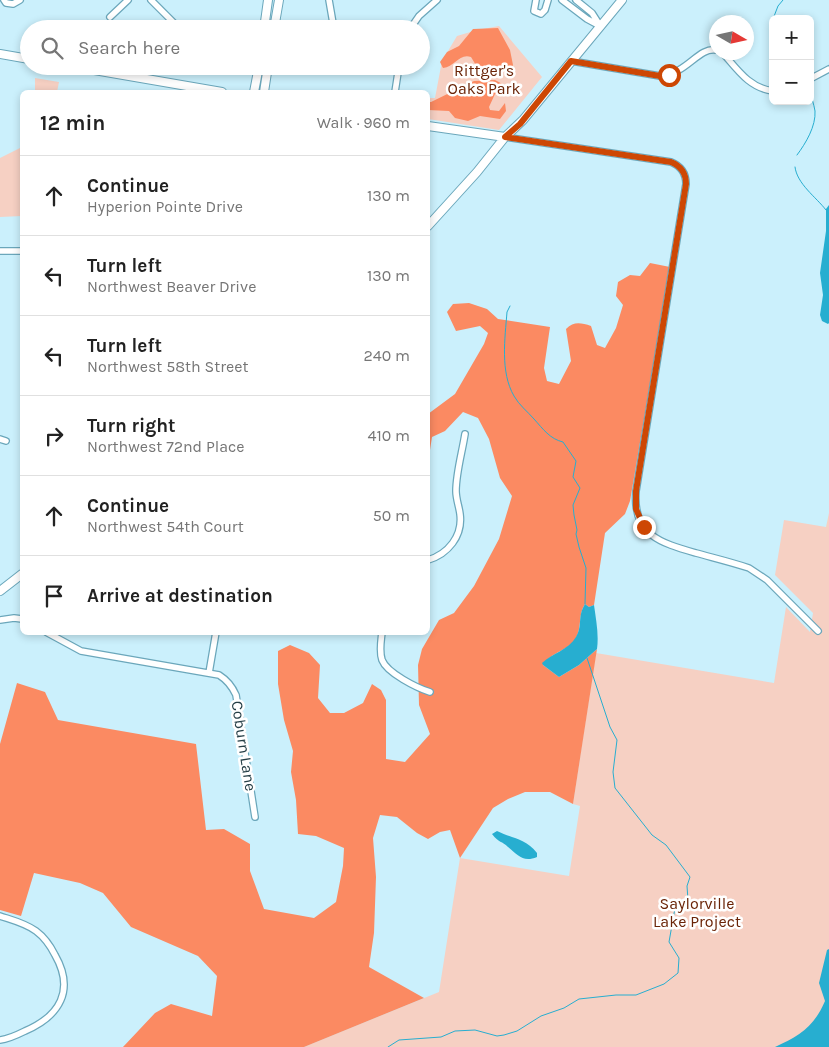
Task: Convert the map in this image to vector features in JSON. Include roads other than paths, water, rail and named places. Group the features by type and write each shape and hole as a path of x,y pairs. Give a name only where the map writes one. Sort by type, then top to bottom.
{"main road":[{"path":"265,20 268,0"},
{"path":"276,20 279,0"},
{"path":"430,224 477,172 505,137 520,124 622,0"},
{"path":"0,54 20,57"},
{"path":"123,75 210,90"},
{"path":"254,90 257,75"},
{"path":"264,90 267,75"},
{"path":"430,126 505,137"},
{"path":"0,591 20,576"}],"street":[{"path":"4,0 6,3 13,4 20,0"},
{"path":"110,16 128,0"},
{"path":"151,0 171,20"},
{"path":"329,0 332,20"},
{"path":"417,20 436,0"},
{"path":"536,0 534,11 541,14 545,10 548,0"},
{"path":"562,0 587,19 600,26"},
{"path":"576,0 592,13 600,26"},
{"path":"571,61 660,76 669,75 684,68 709,49"},
{"path":"729,60 746,79 769,90"},
{"path":"814,77 829,69"},
{"path":"395,90 398,75"},
{"path":"505,137 671,162 680,166 685,174 686,184 636,491 636,509 644,527 654,538 672,546 749,568 767,580 818,632"},
{"path":"0,251 20,251"},
{"path":"430,559 446,551 456,539 458,532 460,519 456,486 465,434"},
{"path":"0,620 14,618 20,620"},
{"name":"Coburn Lane","path":"52,635 81,651 209,673 224,678 233,688 236,695 255,817"},
{"path":"209,673 215,635"},
{"path":"382,635 380,647 382,661 410,685 430,692"},
{"path":"0,916 29,926 42,937 58,960 63,970 64,978 62,996 52,1015 36,1027 0,1040"}],"water":[{"path":"829,205 828,324 822,321 820,315 823,295 820,273 826,231 826,209"},
{"path":"585,604 589,607 594,605 597,649 579,665 559,677 542,663 569,645 576,637"},
{"path":"497,831 528,844 537,853 537,857 524,859 492,834"},
{"path":"829,949 829,1047 775,1047 805,1030 821,1010 825,1001 819,983 827,950"}],"waterway":[{"path":"775,15 783,0"},
{"path":"797,155 807,140 814,123 814,105"},
{"path":"795,167 796,173 803,185 826,210"},
{"path":"510,306 507,312 504,355 510,387 521,405 547,433 554,439 563,442 576,461 573,477 580,488 573,505 576,534 586,568 585,604"},
{"path":"388,1047 399,1040 441,1037 455,1031 475,1030 497,1036 504,1035 517,1031 541,1016 564,1008 579,999 636,995 664,984 678,973 679,958 669,942 675,908 688,900 687,886 690,877 666,845 652,835 615,788 613,772 617,740 610,727 587,658"}],"park label":[{"name":"Rittger's Oaks Park","path":"484,79"},
{"name":"Saylorville Lake Project","path":"697,912"}]}
